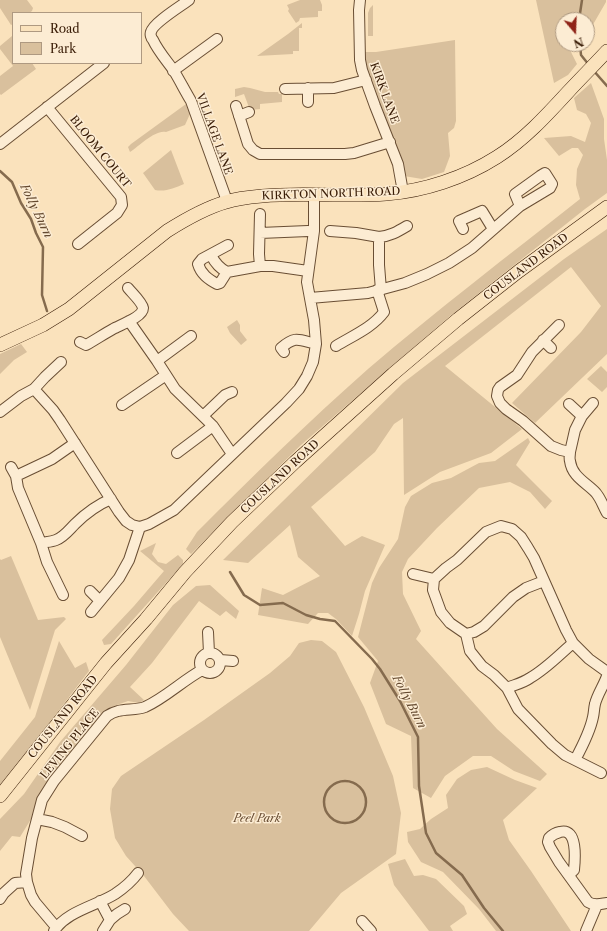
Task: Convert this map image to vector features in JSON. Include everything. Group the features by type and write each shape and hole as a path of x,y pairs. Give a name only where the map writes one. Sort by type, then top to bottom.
{"main road":[{"name":"KIRKTON NORTH ROAD","path":"0,345 43,325 69,309 167,231 198,213 227,201 281,194 385,194 403,192 424,188 447,181 468,172 496,158 530,131 603,55"},
{"name":"COUSLAND ROAD","path":"0,796 106,663 146,619 185,572 232,522 300,457 393,374 519,271 607,207"}],"street":[{"path":"146,36 160,20 189,0"},
{"name":"KIRK LANE","path":"360,0 360,60 375,106 398,164 403,192"},
{"name":"VILLAGE LANE","path":"146,36 154,43 174,71 194,108 227,201"},
{"path":"174,71 217,39"},
{"path":"1,141 48,107 93,66"},
{"path":"285,89 334,88 366,80"},
{"path":"308,88 308,102"},
{"name":"BLOOM COURT","path":"48,107 122,197 122,205 117,213 78,244"},
{"path":"249,112 237,111 248,144 253,150 260,154 345,154 354,153 390,142"},
{"path":"34,389 53,410 126,521 132,525 140,527 159,519 174,510 281,408 299,389 307,376 313,362 316,344 314,320 307,282 314,231 314,194"},
{"path":"310,298 368,293 405,283 449,263 472,248 520,206"},
{"path":"463,229 459,221 479,207 494,229"},
{"path":"260,214 260,266"},
{"path":"330,232 356,233 379,237 394,234 407,226"},
{"path":"260,232 308,232"},
{"path":"336,346 362,331 379,318 384,312 379,290 379,237"},
{"path":"228,245 202,259 198,264 200,270 205,276 217,284 227,272 260,266 273,266 308,271"},
{"path":"211,254 217,265 227,272"},
{"path":"80,342 86,345 129,321 142,311 143,306 139,296 128,288"},
{"path":"129,321 157,360 175,389 213,426 232,454"},
{"path":"559,326 532,352 517,375 500,387 497,394 498,400 506,409 523,421 551,446 570,452"},
{"path":"157,360 191,336"},
{"path":"281,348 295,339 316,344"},
{"path":"543,340 551,348"},
{"path":"0,412 20,396 34,389 61,362"},
{"path":"122,405 166,375"},
{"path":"203,416 225,395 232,392"},
{"path":"593,403 582,416 575,430 571,444 570,461 573,472 596,494 604,499 607,513"},
{"path":"569,404 582,416"},
{"path":"177,453 213,426"},
{"path":"16,476 52,458 75,443"},
{"path":"11,467 16,476 18,488 47,562 63,595"},
{"path":"40,543 56,540 64,536 85,515 102,503 111,499"},
{"path":"601,773 565,755 552,744 518,709 506,688 494,675 482,666 474,656 470,650 466,634 450,623 441,612 433,590 434,579 458,560 486,532 501,526 512,529 521,537 534,558 566,630 574,643 579,650 607,672"},
{"path":"91,612 119,578 128,560 140,527"},
{"path":"413,574 434,579"},
{"path":"466,634 474,632 484,626 513,598 526,588 544,581"},
{"path":"90,591 100,600"},
{"path":"208,632 209,653"},
{"path":"506,688 528,679 539,672 574,643"},
{"path":"202,670 200,667 200,660 203,655 209,653 216,654 220,660 233,661"},
{"name":"LEVING PLACE","path":"55,929 31,895 26,874 28,856 42,800 54,781 107,716 116,711 144,707 156,701 192,675 202,670 208,673 215,672 220,667 220,660"},
{"path":"574,760 580,750 594,716 595,705 607,676"},
{"path":"37,818 65,827 82,836"},
{"path":"55,929 68,918 114,894 138,873"},
{"path":"569,875 588,902 596,905 607,903"},
{"path":"0,899 15,883 27,882"},
{"path":"100,902 110,920"},
{"path":"586,931 596,905"},
{"path":"103,931 110,920 125,909"},
{"path":"362,921 371,931"}],"green space":[{"path":"0,0 27,0 33,8 30,12 12,12 11,25 0,8"},
{"path":"300,0 320,0 322,11 318,11 318,17 300,18 296,23 288,11 289,9 287,5"},
{"path":"536,0 606,0 595,21 595,12 555,12 555,52 571,52 577,64 568,75 554,83"},
{"path":"373,5 373,36 368,36 368,13"},
{"path":"302,23 302,28 299,28 299,51 293,51 293,54 257,56 288,34"},
{"path":"12,36 12,64 33,64 36,69 1,95 0,76 13,66 0,49 0,46"},
{"path":"455,40 456,121 454,128 448,133 450,156 444,172 422,179 404,176 371,85 366,65 365,52 376,52"},
{"path":"591,83 604,119 604,139 607,160 607,193 450,316 301,445 191,554 186,549 197,532 324,409 420,325 580,199 576,185 577,169 583,155 578,148 572,148 559,156 544,138 571,136 585,142 591,123 586,114 577,110 574,98"},
{"path":"244,87 265,92 278,92 279,94 282,94 282,102 260,104 260,109 250,110 244,94 235,97 235,89"},
{"path":"186,104 190,114 185,125 166,132 157,133 130,152 128,147 131,144"},
{"path":"171,150 184,184 166,190 155,190 143,173"},
{"path":"607,229 607,354 535,423 512,403 581,332 601,306 571,267 445,366 522,429 491,453 440,472 404,495 403,418 394,424 375,452 311,507 345,546 362,536 385,545 365,591 352,636 336,619 328,613 318,613 308,624 258,615 262,588 283,595 320,576 298,557 290,525 248,563 223,560 403,383 564,259"},
{"path":"237,320 240,325 240,331 247,340 241,345 230,333 227,327"},
{"path":"21,344 27,352 14,360 0,374 0,354"},
{"path":"601,366 607,372 607,387 602,392 587,379"},
{"path":"528,438 530,442 516,465 552,501 545,509 530,492 510,482 479,488 437,528 408,559 402,572 403,594 421,631 416,639 497,729 547,774 540,781 514,771 491,756 473,756 445,776 431,798 413,788 411,736 386,724 370,683 378,661 358,637 372,583 379,568 398,539 405,507 411,496 432,483 451,478 479,463 495,461"},
{"path":"156,543 152,554 158,562 166,564 178,555 183,560 183,564 111,644 104,645 102,640 164,571 140,551"},
{"path":"11,556 38,620 64,617 66,619 55,630 30,710 0,637 0,559 1,560"},
{"path":"210,585 239,611 236,619 226,611 220,616 199,601 152,663 130,687 144,700 139,703 128,701 114,706 105,713 36,811 20,837 12,836 0,851 0,819 24,794 60,742 126,665 173,605 196,586"},
{"name":"Peel Park","path":"311,640 322,641 336,652 364,707 393,776 401,813 396,854 341,893 309,931 189,931 173,914 144,876 126,856 115,838 110,809 112,789 121,776 270,673 290,656 299,643"},
{"path":"59,641 75,668 86,662 89,671 0,787 0,761 35,717"},
{"path":"487,767 537,788 503,820 509,840 571,931 496,931 479,909 443,872 421,862 408,842 407,832 420,829 431,819 448,808 446,795 457,779 471,770"},
{"path":"405,859 414,876 423,875 436,879 464,906 467,914 450,926 453,931 429,931 394,885 388,864"}],"waterway":[{"path":"580,12 582,0"},
{"path":"581,52 581,55 589,65"},
{"path":"593,70 607,86"},
{"name":"Folly Burn","path":"0,171 12,182 21,203 31,219 43,247 42,295 47,311"},
{"name":"Folly Burn","path":"230,572 244,595 260,605 283,603 306,615 335,621 380,669 400,701 418,737 419,786 426,833 436,853 462,875 484,908 503,931"},
{"path":"341,781 349,781 357,784 363,790 366,802 363,814 357,820 349,823 341,823 333,820 327,814 324,806 324,798 327,790 333,784 341,781"}]}
